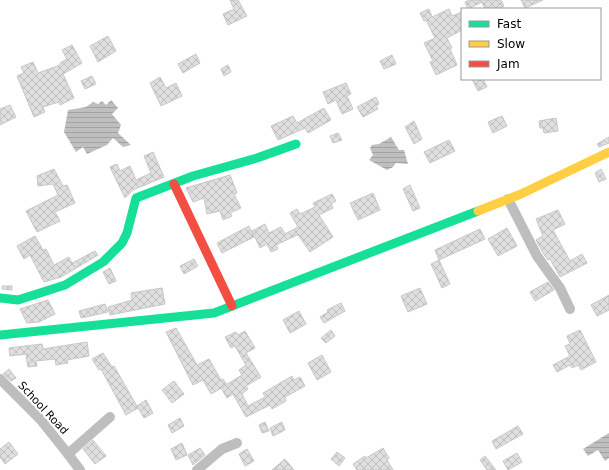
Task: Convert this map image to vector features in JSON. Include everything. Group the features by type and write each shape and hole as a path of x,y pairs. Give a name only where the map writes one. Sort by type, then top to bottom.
{"main road":[{"path":"0,298 18,300 65,285 103,262 122,243 127,233 136,198 193,176 257,158 296,144"},
{"path":"0,335 214,313 508,199 609,152"},
{"path":"174,184 232,306"}],"street":[{"path":"508,199 537,256 560,288 570,309"},
{"name":"School Road","path":"0,379 40,419 80,470"},
{"path":"68,454 110,418"},
{"path":"197,470 222,449 237,443"}],"shaded area":[{"path":"111,100 118,108 112,114 121,125 118,133 131,145 123,147 113,138 107,145 87,154 83,147 76,152 64,132 68,110 86,107 93,102 98,104 102,101 106,105"},
{"path":"391,137 399,150 404,150 408,164 396,163 393,167 387,170 369,160 373,155 370,148 372,145 379,144"},
{"path":"609,433 609,458 605,461 598,450 588,456 583,449"}],"building":[{"path":"230,0 238,0 247,16 228,25 223,14 234,9"},
{"path":"469,0 501,0 504,6 501,8 485,8 482,2 468,8 465,2"},
{"path":"521,0 543,0 525,8"},
{"path":"429,9 432,17 449,9 452,16 461,12 461,31 447,38 452,48 450,49 457,65 436,75 430,62 433,61 424,43 435,38 426,20 424,21 420,13"},
{"path":"108,36 116,51 98,62 90,46"},
{"path":"72,45 82,63 63,74 74,98 60,105 59,102 43,107 45,112 34,117 17,76 24,73 21,67 33,62 38,73 60,65 60,63 67,59 62,50"},
{"path":"196,54 200,63 183,73 178,64"},
{"path":"392,55 396,64 384,69 380,61"},
{"path":"228,65 231,72 224,76 221,69"},
{"path":"92,76 96,84 85,89 81,81"},
{"path":"160,77 166,88 176,83 182,96 161,106 150,83"},
{"path":"472,80 484,80 487,87 478,91"},
{"path":"346,83 351,94 347,96 353,109 342,114 336,100 328,104 323,92"},
{"path":"376,97 379,104 376,105 378,109 363,117 357,107"},
{"path":"10,105 16,117 0,125 0,109"},
{"path":"324,108 331,120 308,133 305,128 278,140 271,126 293,116 297,123"},
{"path":"502,116 507,126 493,133 488,122"},
{"path":"556,118 558,131 544,133 543,128 540,128 539,121"},
{"path":"414,121 422,139 414,144 405,127"},
{"path":"338,133 342,140 333,143 330,136"},
{"path":"609,137 609,143 599,147 597,144"},
{"path":"449,140 455,151 430,163 424,152"},
{"path":"153,152 164,177 133,190 125,198 110,167 117,164 120,171 130,166 136,180 151,173 144,156"},
{"path":"54,169 63,186 67,185 75,203 55,212 60,221 37,232 26,211 58,195 53,184 38,186 37,176"},
{"path":"601,169 606,179 599,182 595,173"},
{"path":"230,175 237,193 234,194 241,208 230,213 232,216 223,220 220,211 207,214 204,198 193,202 186,188"},
{"path":"410,185 420,208 413,211 403,189"},
{"path":"373,193 380,210 358,220 350,203"},
{"path":"332,194 336,201 331,204 333,208 319,215 333,237 310,252 297,235 276,245 278,249 271,252 267,244 260,248 252,231 265,224 269,233 281,227 285,234 298,227 290,213 297,209 300,214 315,207 313,203"},
{"path":"558,210 565,224 553,230 570,261 582,254 587,263 560,277 550,259 548,260 536,240 543,236 536,219"},
{"path":"249,226 254,237 222,253 217,243"},
{"path":"507,228 517,246 498,256 488,239"},
{"path":"480,229 485,239 439,260 435,250"},
{"path":"35,236 43,250 46,249 54,265 69,257 72,263 95,251 98,255 61,277 44,282 30,255 24,259 17,246"},
{"path":"194,259 198,266 184,274 180,266"},
{"path":"439,260 450,284 442,288 431,264"},
{"path":"110,268 116,281 109,284 103,272"},
{"path":"548,282 554,290 535,301 530,292"},
{"path":"2,286 12,286 12,290 2,289"},
{"path":"162,288 165,304 110,315 108,307 132,300 131,293"},
{"path":"420,288 427,304 408,312 401,296"},
{"path":"609,295 609,310 597,316 591,305"},
{"path":"48,300 55,314 39,322 27,323 20,309"},
{"path":"341,303 345,311 324,323 320,317 328,312 327,310"},
{"path":"105,304 108,312 81,318 79,311"},
{"path":"299,311 306,324 290,333 283,320"},
{"path":"176,328 197,365 209,359 221,380 223,379 227,385 211,394 203,380 193,385 166,332"},
{"path":"331,330 335,336 326,343 321,338"},
{"path":"580,330 596,362 581,370 578,365 572,368 570,365 557,372 553,365 570,356 565,346 570,344 567,336"},
{"path":"245,331 255,348 246,353 261,377 246,386 248,389 242,394 248,406 265,397 263,393 292,376 294,380 300,377 305,386 285,397 286,401 272,409 270,405 246,417 233,394 227,398 221,388 242,375 239,370 246,365 235,346 231,348 225,337 236,332 238,335"},
{"path":"87,342 89,356 67,360 68,363 56,365 55,359 36,361 37,366 28,367 26,356 28,354 10,356 9,348 42,344 43,349"},
{"path":"103,353 112,367 114,366 138,408 126,415 101,369 99,370 92,359"},
{"path":"322,355 331,372 317,380 308,363"},
{"path":"9,369 16,378 11,381 3,374"},
{"path":"174,381 184,394 172,403 162,390"},
{"path":"146,400 153,413 144,418 137,406"},
{"path":"180,418 184,426 172,433 168,425"},
{"path":"265,422 269,431 262,433 259,425"},
{"path":"282,422 285,430 273,436 270,428"},
{"path":"518,426 523,434 496,449 492,441"},
{"path":"93,440 106,456 95,464 83,449"},
{"path":"9,442 18,454 5,464 0,457 0,449"},
{"path":"182,443 187,455 176,460 171,449"},
{"path":"200,448 205,455 193,465 188,455"},
{"path":"383,448 389,458 387,460 393,470 357,470 353,464 365,456 366,458"},
{"path":"247,449 254,461 245,466 239,454"},
{"path":"337,452 345,458 339,466 331,459"},
{"path":"517,453 522,462 508,470 503,461"},
{"path":"485,456 496,470 487,470 480,460"},
{"path":"285,459 294,470 272,470"}],"traffic: fast":[{"path":"0,298 18,300 65,285 103,262 122,243 127,233 136,198 193,176 257,158 296,144"},
{"path":"0,335 214,313 478,211"}],"traffic: slow":[{"path":"478,211 521,194 609,152"}],"traffic: jam":[{"path":"174,184 232,306"}]}
